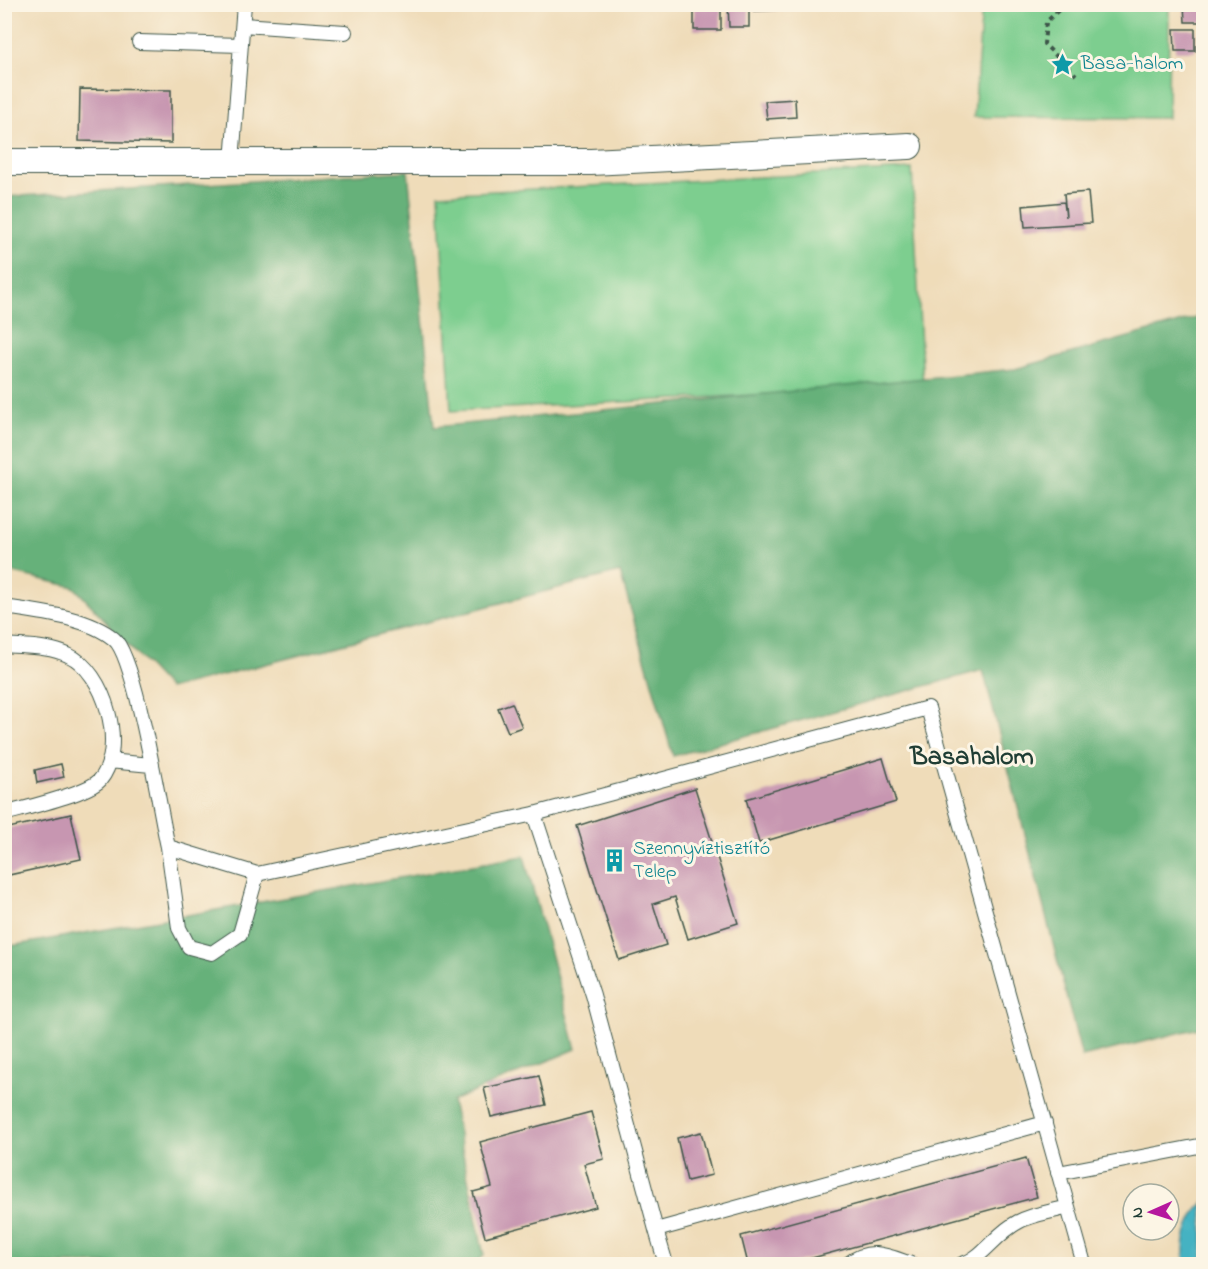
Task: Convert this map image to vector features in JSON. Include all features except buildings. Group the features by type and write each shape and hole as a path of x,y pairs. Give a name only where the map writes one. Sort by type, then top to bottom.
{"street":[{"path":"4,162 591,162 909,146"}],"lane":[{"path":"232,162 244,4"},
{"path":"243,25 345,32"},
{"path":"139,42 241,45"},
{"path":"4,607 80,621 115,639 131,673 168,847 178,928 189,947 212,953 240,934 257,874"},
{"path":"4,645 47,649 69,655 93,675 110,715 109,760 99,781 78,792 4,814"},
{"path":"168,847 257,874 534,814 928,708 1084,1264"},
{"path":"109,760 151,765"},
{"path":"534,814 592,995 666,1264"},
{"path":"656,1230 1045,1123"},
{"path":"1058,1173 1203,1145"},
{"path":"962,1264 974,1261 991,1240 1019,1221 1068,1208"},
{"path":"848,1264 855,1258 879,1252 911,1264"}],"path":[{"path":"1065,4 1046,22 1044,45 1076,75"}],"green space":[{"path":"982,5 1169,5 1168,118 974,117"},
{"path":"912,169 923,386 451,411 439,194"},
{"path":"408,171 434,427 1015,369 1203,316 1203,1027 1082,1057 983,670 673,756 620,572 169,689 74,587 5,571 5,197"},
{"path":"524,856 576,1049 452,1101 484,1256 473,1264 5,1264 5,947"}],"water":[{"path":"1203,1203 1203,1264 1185,1264 1184,1247 1187,1231 1193,1216"}],"place":[{"name":"Basa-halom","path":"1063,64"},
{"name":"Szennyvíztisztító Telep","path":"615,860"}],"district":[{"name":"Basahalom","path":"972,758"}]}
